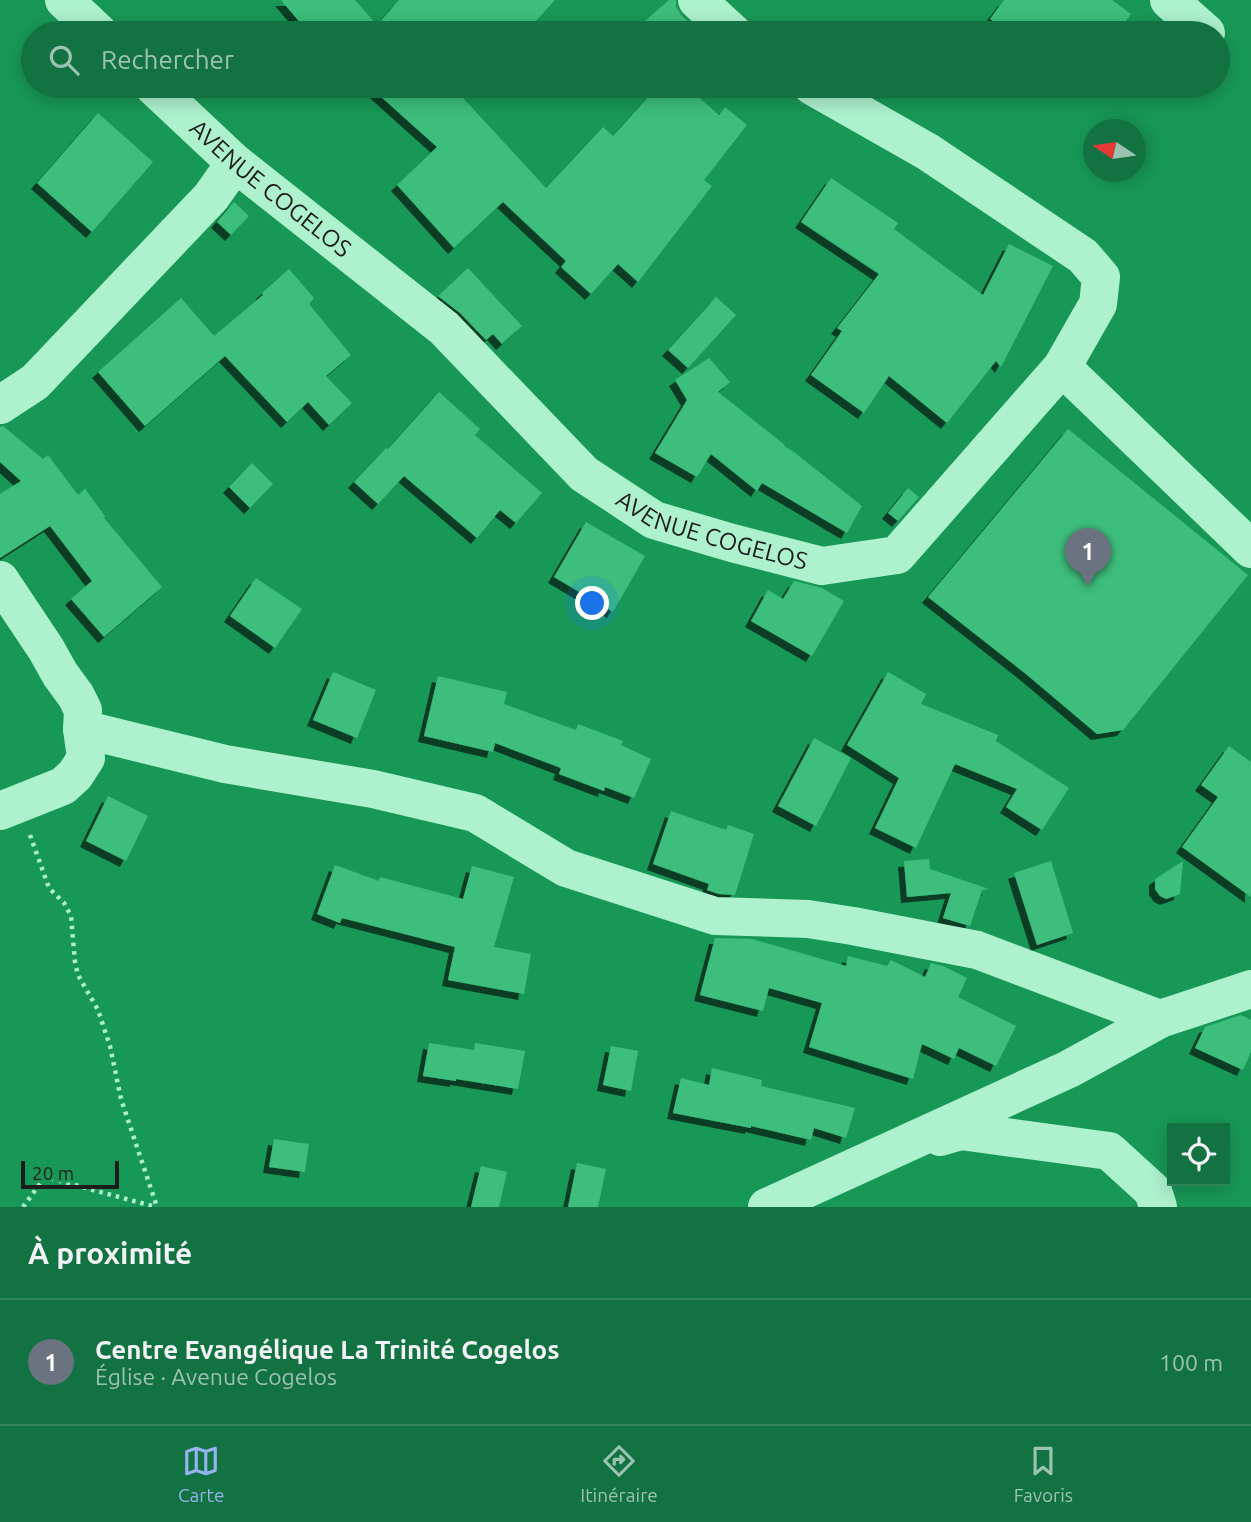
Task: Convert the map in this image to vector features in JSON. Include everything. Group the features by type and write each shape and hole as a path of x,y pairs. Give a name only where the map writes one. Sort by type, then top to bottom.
{"street":[{"path":"64,0 86,21"},
{"path":"697,0 720,21"},
{"path":"1169,0 1193,21"},
{"name":"AVENUE COGELOS","path":"166,98 235,163 444,328 584,474 654,520 822,566 897,555 1062,367 1098,304 1101,277 1083,256 928,152 833,98"},
{"path":"0,405 35,382 211,197 235,163"},
{"path":"1062,367 1251,549"},
{"path":"0,580 83,710 82,729 86,758 75,775 63,786 10,807"},
{"path":"82,729 225,764 373,789 475,813 566,868 715,916 808,919 977,950 1160,1018"},
{"path":"767,1207 1069,1069 1160,1018 1251,989"},
{"path":"888,1153 961,1131 1109,1152 1153,1191 1158,1207"}],"path":[{"path":"10,807 49,888 71,916 78,975 98,1010 110,1046 121,1100 157,1207 45,1177 23,1207"}],"building":[{"path":"281,0 355,0 373,21 299,21"},
{"path":"399,0 555,0 536,21 381,21"},
{"path":"669,0 676,0 676,7 688,21 645,21"},
{"path":"1004,0 1112,0 1131,14 1126,21 990,19"},
{"path":"382,98 463,98 546,188 603,127 613,136 647,98 700,98 719,115 725,107 747,125 704,180 712,186 638,282 618,264 591,294 561,267 566,261 503,202 454,248 397,185 437,147"},
{"path":"98,113 153,162 92,232 37,183"},
{"path":"831,178 898,223 894,229 983,295 1009,244 1053,266 1001,367 996,361 947,423 889,376 864,413 811,375 842,331 837,328 879,274 801,222"},
{"path":"234,202 249,216 231,235 217,222"},
{"path":"468,268 522,326 502,344 493,334 486,340 460,313 438,296"},
{"path":"289,269 314,298 309,304 351,355 326,376 352,403 329,425 308,402 287,422 225,356 145,426 98,372 181,298 214,336"},
{"path":"716,297 736,315 688,368 668,350"},
{"path":"709,358 730,382 718,392 862,506 847,533 762,483 757,491 711,454 697,477 655,453 687,400 675,380"},
{"path":"439,392 480,429 475,435 542,493 516,523 500,510 477,538 404,476 378,504 354,482"},
{"path":"3,426 43,459 48,455 78,495 85,489 104,518 162,587 104,637 71,599 92,581 50,526 0,558 0,494 21,481 0,462 0,427"},
{"path":"1068,429 1248,575 1123,730 1097,734 928,597"},
{"path":"252,463 273,484 250,508 229,487"},
{"path":"908,488 919,497 898,521 888,513"},
{"path":"586,522 645,556 613,612 554,577"},
{"path":"256,578 302,609 275,648 230,616"},
{"path":"794,581 822,588 844,601 812,656 751,621 768,590 783,599"},
{"path":"333,672 376,690 357,738 313,720"},
{"path":"888,672 926,694 921,704 998,735 996,741 1069,788 1042,830 1006,807 1017,789 955,764 916,848 875,828 899,778 847,745"},
{"path":"438,676 507,692 504,704 576,730 578,724 623,741 621,745 651,759 634,798 605,787 604,791 559,774 561,768 495,743 493,752 424,736"},
{"path":"814,738 851,758 816,826 778,806"},
{"path":"1229,746 1251,762 1251,897 1182,847 1218,797 1201,785"},
{"path":"108,796 148,816 126,861 86,841"},
{"path":"671,811 726,830 728,825 754,834 735,895 707,890 709,884 653,864"},
{"path":"929,859 930,869 989,889 982,890 970,926 943,918 951,893 907,897 904,861"},
{"path":"1051,861 1073,933 1037,945 1014,873"},
{"path":"1183,861 1180,894 1166,899 1160,896 1155,889 1155,879"},
{"path":"335,865 379,881 380,877 463,899 472,866 514,877 494,947 531,954 524,994 448,980 455,947 342,918 340,923 317,914"},
{"path":"715,938 752,939 846,966 848,956 887,966 891,960 925,977 931,963 943,966 967,978 958,997 1016,1026 996,1066 959,1048 954,1059 922,1044 913,1079 809,1047 822,1003 769,988 763,1011 700,995"},
{"path":"1241,1015 1251,1020 1251,1052 1243,1070 1195,1048 1205,1027"},
{"path":"429,1043 474,1050 475,1043 525,1051 518,1089 423,1076"},
{"path":"611,1046 638,1051 631,1091 603,1085"},
{"path":"712,1068 762,1080 761,1086 855,1108 846,1138 814,1128 811,1140 751,1126 673,1113 681,1078 709,1085"},
{"path":"274,1139 309,1144 305,1172 269,1167"},
{"path":"577,1163 606,1169 598,1207 568,1207"},
{"path":"481,1166 507,1172 499,1207 471,1207"}],"place":[{"name":"Centre Evangélique La Trinité Cogelos","path":"1088,586"}]}
